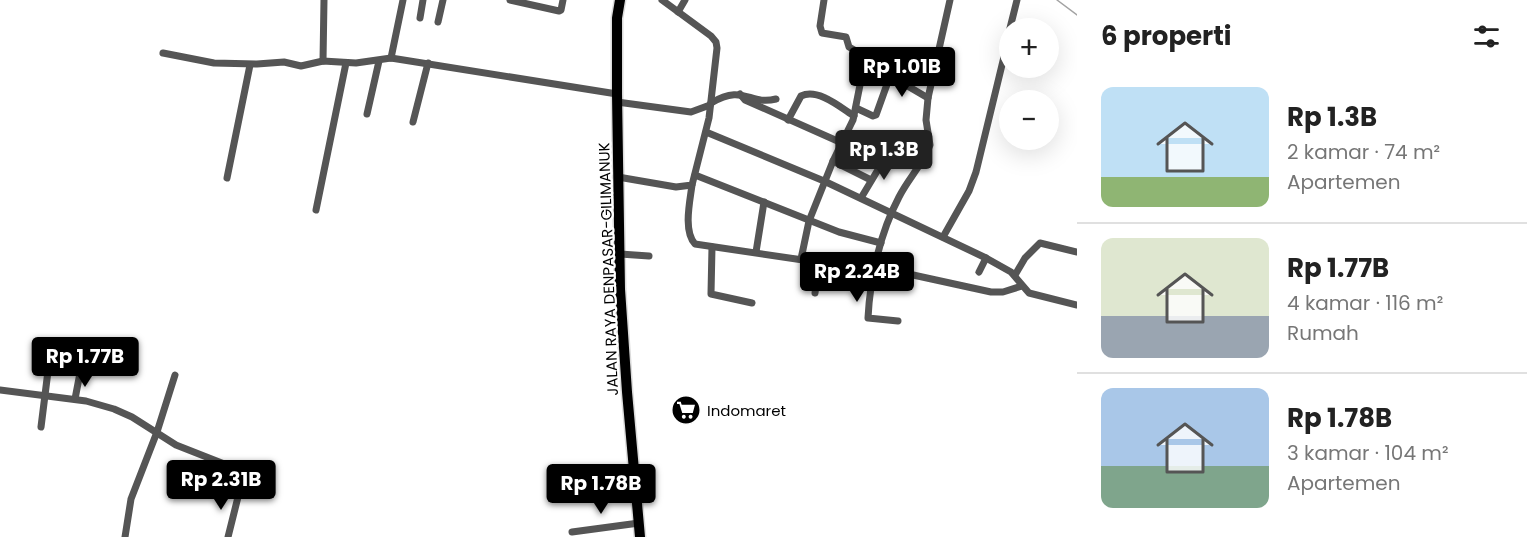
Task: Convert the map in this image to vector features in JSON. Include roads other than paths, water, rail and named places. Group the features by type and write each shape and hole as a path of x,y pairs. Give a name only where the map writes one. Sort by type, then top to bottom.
{"highway":[{"name":"JALAN RAYA DENPASAR-GILIMANUK","path":"620,0 617,18 617,98 622,325 640,537"}],"street":[{"path":"323,62 324,0"},
{"path":"391,58 403,0"},
{"path":"420,18 423,0"},
{"path":"438,22 443,0"},
{"path":"510,0 559,11 563,0"},
{"path":"662,0 711,36 717,48 706,132 692,185 690,237 694,244 904,273 991,292 1003,292 1022,286"},
{"path":"678,12 685,0"},
{"path":"824,0 820,31 846,37 848,46 871,60 890,76 928,98"},
{"path":"898,321 868,318 875,270 881,243 892,212 902,191 929,148 926,115 928,98 950,0"},
{"path":"1013,18 1017,0"},
{"path":"163,53 214,63 284,62 301,66 323,62 346,63 391,58 691,112 710,107 721,97 776,99"},
{"path":"367,114 379,61"},
{"path":"316,210 346,63"},
{"path":"413,122 428,63"},
{"path":"227,177 250,64"},
{"path":"788,120 801,96 808,93 855,112 876,115 890,76"},
{"path":"943,237 969,191 976,172 999,76"},
{"path":"801,259 809,221 832,161 855,112 860,85"},
{"path":"741,96 788,120 842,143"},
{"path":"706,132 824,181 986,258 1015,275 1022,286 1033,295 1077,305"},
{"path":"861,198 888,153"},
{"path":"832,161 871,180"},
{"path":"695,175 838,232 881,243"},
{"path":"618,177 676,187 692,185"},
{"path":"756,252 764,202"},
{"path":"1015,275 1025,258 1040,243 1077,252"},
{"path":"712,247 711,294 752,303"},
{"path":"620,254 649,256"},
{"path":"979,272 986,258"},
{"path":"815,293 819,263"},
{"path":"41,427 48,371"},
{"path":"75,399 80,373"},
{"path":"125,537 131,499 176,375"},
{"path":"0,390 45,394 114,409 176,444 237,469 241,473 242,482 228,537"},
{"path":"572,532 639,523"}],"waterway":[{"path":"1057,0 1077,15"}],"place":[{"name":"Indomaret","path":"686,410"}]}
